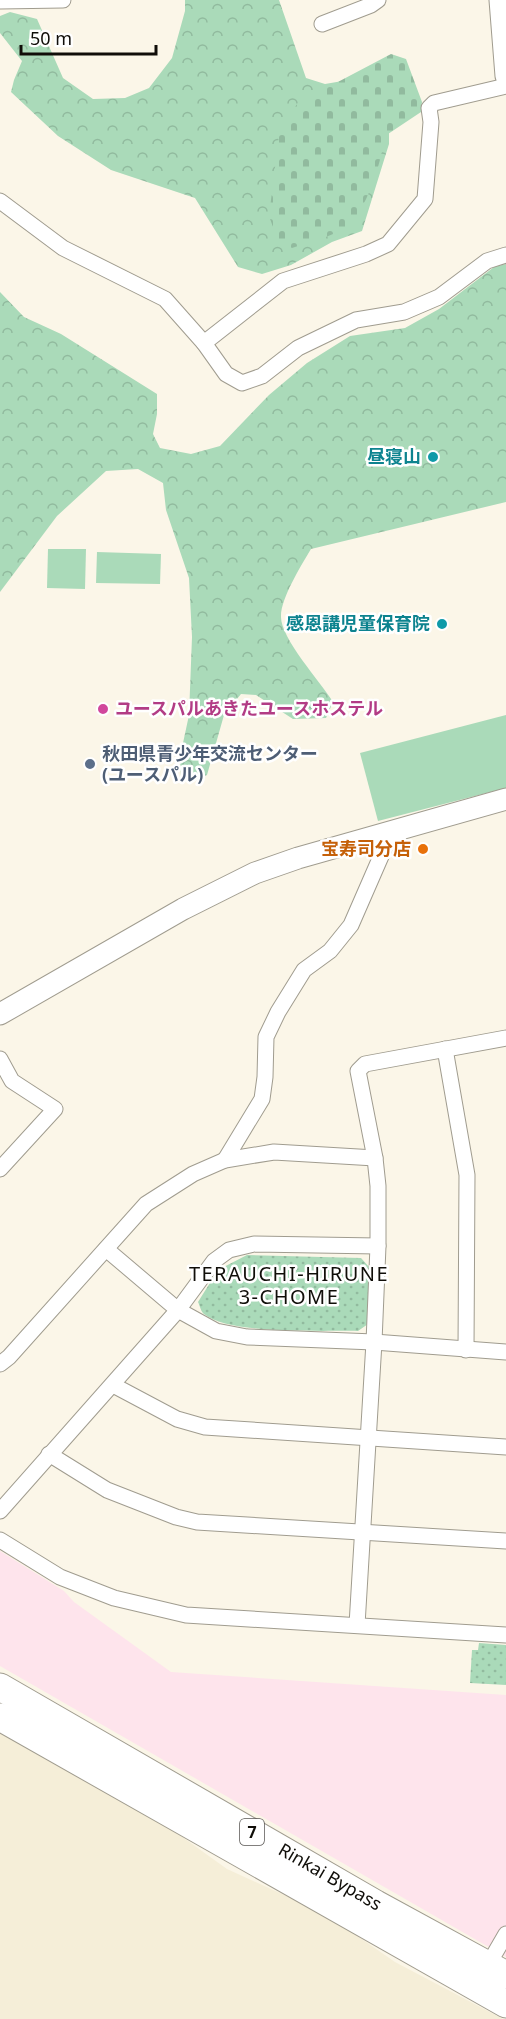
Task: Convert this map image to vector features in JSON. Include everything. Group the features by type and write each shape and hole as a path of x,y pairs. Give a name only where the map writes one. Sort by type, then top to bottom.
{"highway":[{"name":"Rinkai Bypass","path":"0,1688 376,1904 497,1970"},
{"name":"Rinkai Bypass","path":"0,1717 506,2004"}],"street":[{"path":"0,2 63,0"},
{"path":"322,24 371,5 378,0"},
{"path":"500,0 506,76"},
{"path":"204,343 283,281 366,254 388,244 425,199 431,122 429,108 434,103 506,86"},
{"path":"0,201 63,248 165,299 204,343 226,375 242,383 262,376 298,348 356,320 405,312 439,297 487,261 506,255"},
{"path":"0,1014 183,909 255,873 298,858 506,799"},
{"path":"225,1160 262,1099 266,1037 278,1012 304,970 330,951 351,925 392,831"},
{"path":"357,1625 378,1246 378,1186 375,1158 358,1071 365,1064 506,1038"},
{"path":"446,1049 467,1174 466,1350"},
{"path":"0,1059 12,1081 55,1109 0,1169"},
{"path":"0,1364 9,1357 146,1204 193,1174 225,1160 274,1152 375,1158"},
{"path":"0,1511 178,1310 214,1261 230,1250 254,1244 378,1246"},
{"path":"106,1249 178,1310 216,1331 248,1337 374,1342 506,1352"},
{"path":"113,1385 177,1419 205,1427 506,1447"},
{"path":"49,1454 107,1490 197,1522 506,1541"},
{"path":"0,1540 60,1577 114,1598 186,1615 506,1635"},
{"path":"497,1970 506,1934"}],"shaded area":[{"path":"0,1551 64,1591 74,1602 171,1672 506,1695 506,1957 0,1666"},
{"path":"0,1731 167,1826 227,1869 324,1913 395,1962 503,2019 0,2019"}],"green space":[{"path":"185,0 279,0 306,78 325,84 360,78 389,111 389,144 362,231 332,242 291,265 262,274 238,267 195,198 111,170 58,136 11,92 22,61 0,33 0,16 10,12 37,19 63,78 93,99 125,98 149,88 172,58 185,11"},
{"path":"391,54 406,59 422,102 421,112 385,136 372,186 360,211 352,221 344,228 319,240 292,248 277,238 269,216 280,127 298,103"},
{"path":"506,264 506,502 311,549 288,591 281,616 287,636 333,702 326,718 293,719 256,695 241,694 224,715 207,775 191,782 181,777 180,757 189,715 192,637 189,578 166,510 163,483 138,469 106,471 57,516 0,592 0,292 24,317 61,334 157,394 157,414 153,434 160,448 191,454 220,446 269,395 307,363 350,336 405,328 439,309 494,267"},
{"path":"48,549 86,549 85,589 47,588"},
{"path":"97,552 161,554 160,584 96,583"},
{"path":"506,715 506,788 378,821 360,753"},
{"path":"247,1255 361,1258 370,1268 368,1324 358,1331 278,1330 234,1325 216,1321 204,1314 198,1302 218,1270"},
{"path":"479,1643 506,1645 506,1685 470,1683 472,1650 478,1650"}],"place":[{"name":"昼寝山","path":"433,457"},
{"name":"感恩講児童保育院","path":"442,624"},
{"name":"ユースパルあきたユースホステル","path":"103,709"},
{"name":"秋田県青少年交流センター (ユースパル)","path":"90,764"},
{"name":"宝寿司分店","path":"423,849"}],"district":[{"name":"TERAUCHI-HIRUNE 3-CHOME","path":"289,1286"}]}
